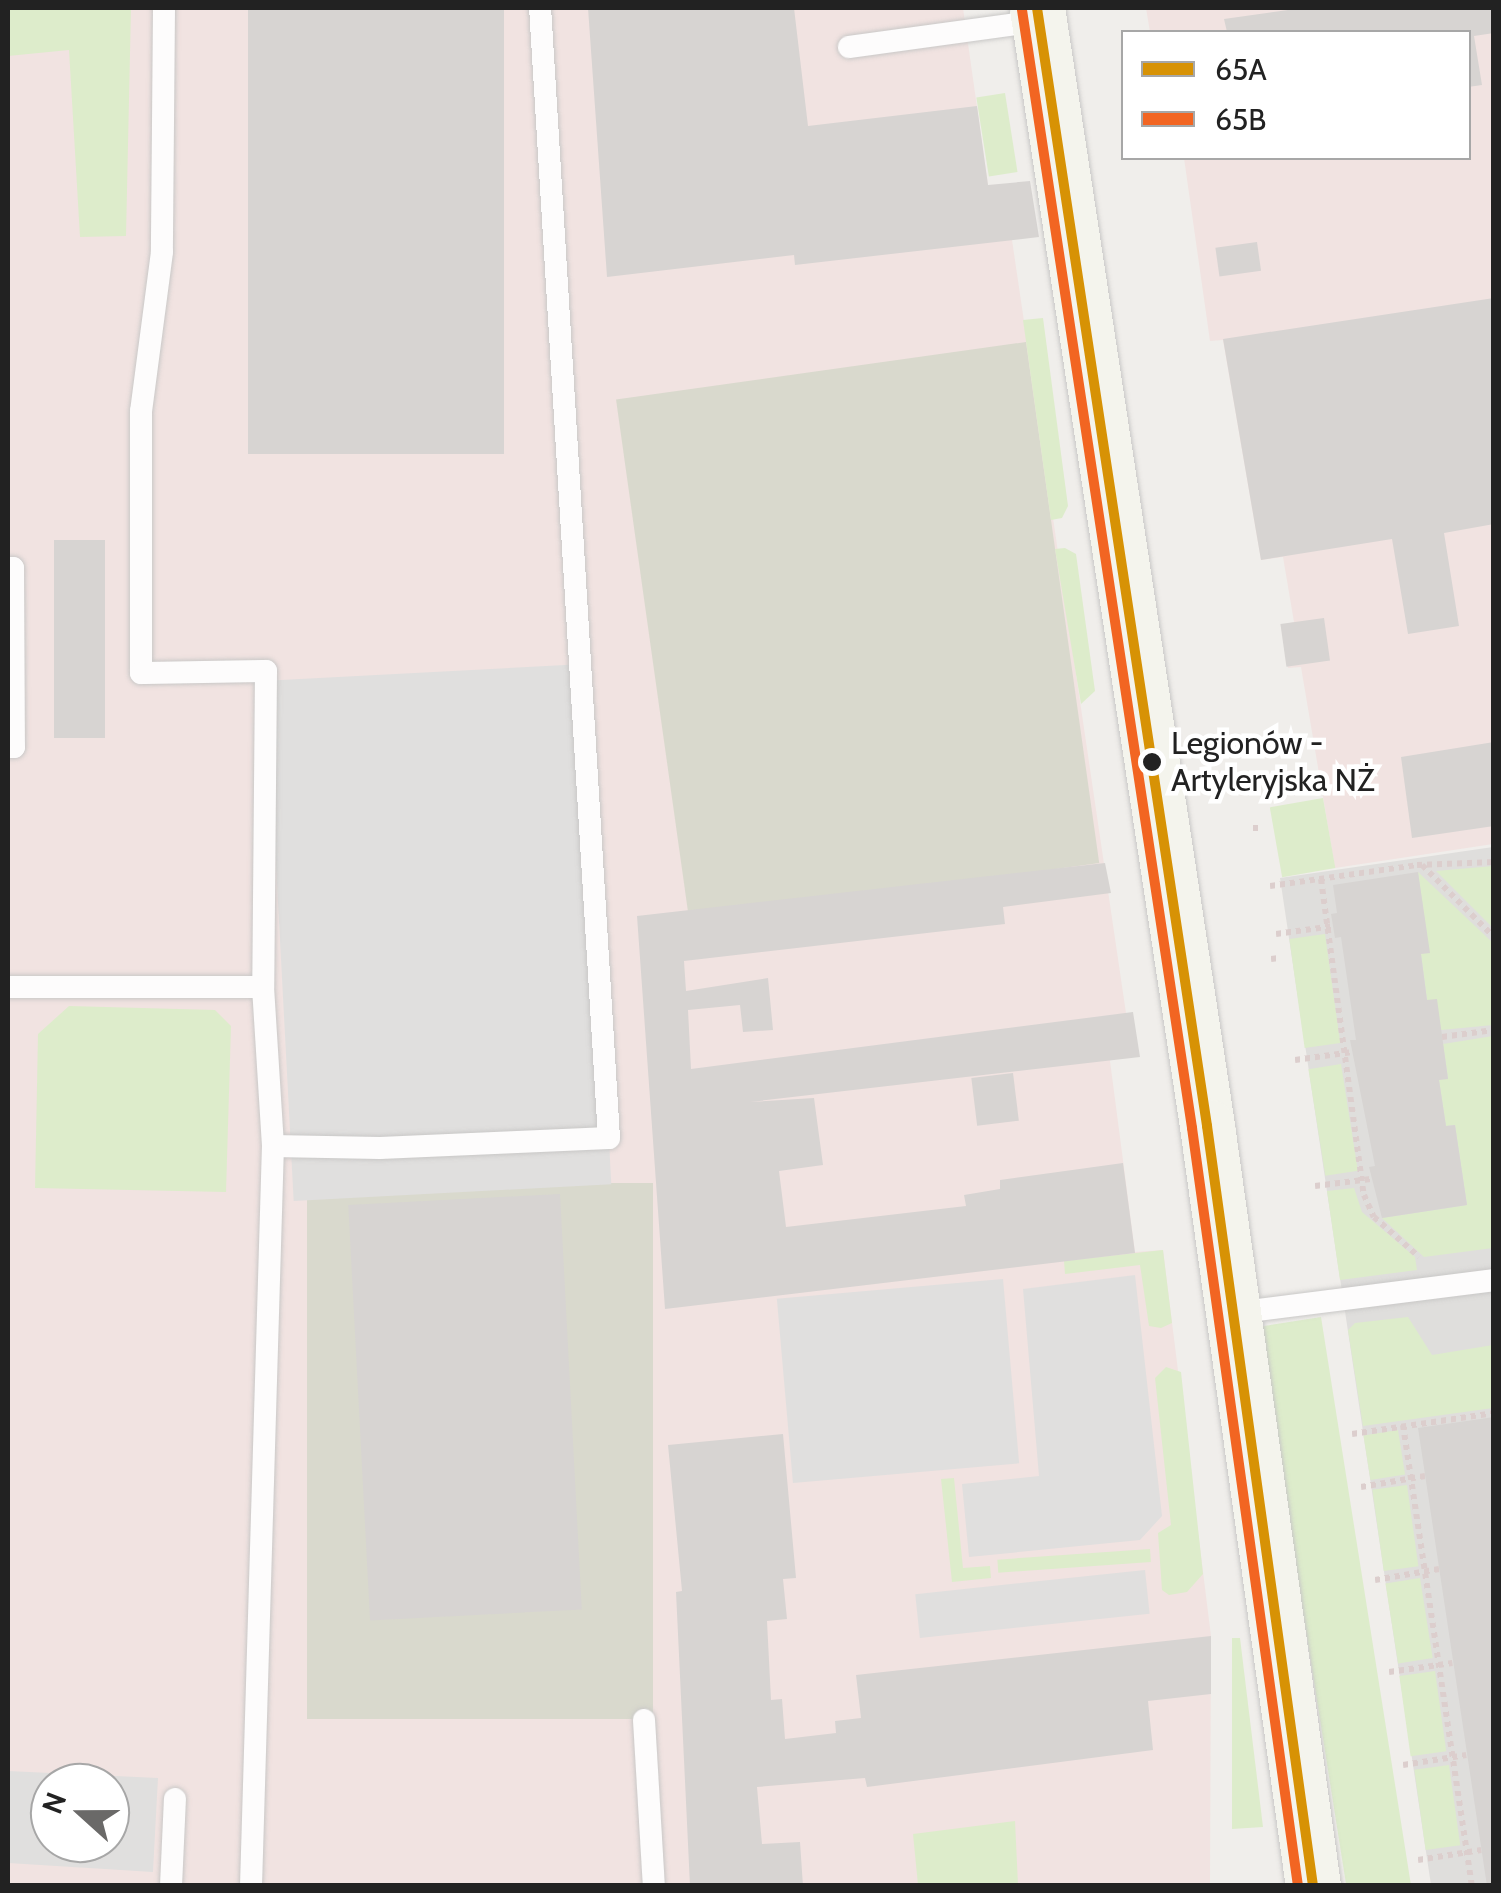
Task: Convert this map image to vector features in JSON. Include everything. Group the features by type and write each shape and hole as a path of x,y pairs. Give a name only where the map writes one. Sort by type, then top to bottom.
{"street":[{"path":"1038,14 1234,1313 1313,1886"}],"lane":[{"path":"164,8 162,252 141,411 141,673 266,671 264,987 273,1146 251,1886"},
{"path":"273,1146 380,1148 610,1138 540,8"},
{"path":"850,47 1038,14"},
{"path":"8,568 13,568 14,747 8,747"},
{"path":"8,987 264,987"},
{"path":"1234,1313 1494,1280"},
{"path":"644,1720 654,1886"},
{"path":"171,1886 174,1799"}],"path":[{"path":"1270,886 1422,865 1494,862"},
{"path":"1422,865 1494,937"},
{"path":"1322,879 1374,1217 1421,1260 1424,1288"},
{"path":"1276,934 1331,926"},
{"path":"1442,1037 1494,1030"},
{"path":"1295,1060 1349,1053"},
{"path":"1315,1186 1366,1180"},
{"path":"1352,1434 1494,1412"},
{"path":"1403,1426 1472,1886"},
{"path":"1361,1487 1425,1476"},
{"path":"1375,1580 1439,1569"},
{"path":"1389,1672 1452,1662"},
{"path":"1403,1765 1466,1755"},
{"path":"1418,1860 1482,1850"}],"shaded area":[{"path":"8,8 963,8 988,185 1012,240 1126,1013 1110,1061 1135,1252 1163,1250 1211,1636 1210,1885 8,1886"},
{"path":"1146,8 1493,8 1493,844 1335,868 1301,667 1288,668 1281,625 1294,622 1283,557 1261,560 1223,340 1210,341 1184,160 1471,160 1471,30 1150,30"},
{"path":"1026,342 1099,863 689,920 616,400"},
{"path":"584,664 611,1184 294,1201 266,681"},
{"path":"1493,847 1493,1885 1431,1885 1280,878"},
{"path":"307,1183 653,1183 653,1719 307,1719"},
{"path":"1135,1275 1162,1516 1140,1540 969,1557 962,1484 1039,1476 1023,1289"},
{"path":"1003,1279 1019,1463 793,1483 777,1299"},
{"path":"1145,1570 1150,1614 920,1638 915,1594"},
{"path":"8,1771 30,1772 30,1863 130,1863 130,1777 158,1778 153,1872 8,1863"}],"green space":[{"path":"8,8 131,8 126,236 80,237 69,50 8,56"},
{"path":"1005,93 1018,172 989,177 976,98"},
{"path":"1043,318 1068,506 1062,518 1051,520 1023,320"},
{"path":"1065,548 1076,554 1095,691 1081,704 1055,549"},
{"path":"1323,798 1335,868 1282,877 1270,807"},
{"path":"1494,866 1493,928 1436,871"},
{"path":"1418,872 1493,943 1493,1025 1441,1030 1427,1000 1421,954 1429,952"},
{"path":"1325,934 1340,1043 1305,1048 1289,939"},
{"path":"69,1006 215,1010 231,1026 226,1192 35,1188 38,1034"},
{"path":"1493,1036 1493,1248 1424,1257 1382,1218 1467,1205 1455,1125 1446,1126 1439,1080 1448,1078 1443,1044"},
{"path":"1341,1064 1358,1171 1325,1176 1308,1069"},
{"path":"1354,1188 1362,1212 1415,1257 1417,1270 1340,1280 1327,1191"},
{"path":"1163,1250 1172,1323 1161,1328 1149,1326 1140,1265 1065,1274 1064,1261"},
{"path":"1321,1317 1411,1885 1346,1886 1258,1327"},
{"path":"1408,1317 1432,1355 1493,1345 1493,1408 1363,1426 1348,1330 1355,1323"},
{"path":"1166,1367 1181,1372 1203,1574 1187,1592 1169,1595 1162,1590 1158,1533 1171,1525 1155,1378"},
{"path":"1398,1430 1405,1474 1370,1480 1363,1435"},
{"path":"954,1478 963,1568 990,1566 991,1578 952,1582 941,1479"},
{"path":"1407,1485 1418,1566 1384,1571 1372,1490"},
{"path":"1150,1549 1151,1562 998,1573 997,1560"},
{"path":"1420,1578 1433,1658 1398,1663 1385,1583"},
{"path":"1232,1638 1240,1638 1263,1827 1232,1829"},
{"path":"1435,1671 1446,1751 1411,1756 1399,1676"},
{"path":"1449,1765 1460,1845 1426,1850 1414,1770"},
{"path":"1015,1821 1018,1885 918,1885 913,1834"}],"building":[{"path":"248,8 504,8 504,454 248,454"},
{"path":"588,8 794,8 808,126 977,106 988,185 1030,181 1039,237 795,265 794,255 607,277"},
{"path":"1302,8 1494,8 1494,33 1474,36 1482,85 1471,87 1471,30 1227,30 1224,19"},
{"path":"1257,242 1261,271 1219,277 1215,248"},
{"path":"1494,298 1494,524 1444,533 1459,626 1408,634 1392,539 1261,560 1223,339"},
{"path":"54,540 105,540 105,738 54,738"},
{"path":"1324,618 1330,661 1286,667 1280,624"},
{"path":"1494,742 1494,826 1412,838 1401,757"},
{"path":"1105,863 1111,893 1003,907 1005,924 684,961 686,991 768,978 773,1030 743,1032 740,1005 688,1010 691,1069 1133,1012 1140,1057 750,1102 814,1098 823,1165 779,1171 786,1227 966,1206 964,1195 1000,1189 1000,1180 1123,1163 1135,1253 665,1309 637,916"},
{"path":"1418,872 1430,953 1421,954 1427,1000 1437,999 1448,1079 1439,1080 1446,1126 1455,1125 1467,1205 1382,1218 1369,1167 1375,1166 1350,1040 1356,1040 1341,937 1335,938 1331,914 1337,913 1333,885"},
{"path":"1013,1073 1019,1121 977,1126 971,1078"},
{"path":"560,1194 582,1609 370,1621 348,1205"},
{"path":"1494,1417 1494,1886 1487,1886 1418,1428"},
{"path":"783,1434 796,1578 783,1579 787,1619 767,1621 771,1700 782,1699 785,1739 836,1733 835,1721 861,1718 856,1675 1211,1636 1211,1694 1148,1701 1153,1750 867,1787 865,1778 757,1787 762,1844 800,1842 803,1886 690,1886 676,1592 682,1591 668,1445"}],"transit line":[{"name":"65A","path":"1037,8 1207,1126 1313,1886"},
{"name":"65B","path":"1022,10 1192,1128 1298,1886"}],"place":[{"name":"Legionów - Artyleryjska NŻ","path":"1152,762"}]}
